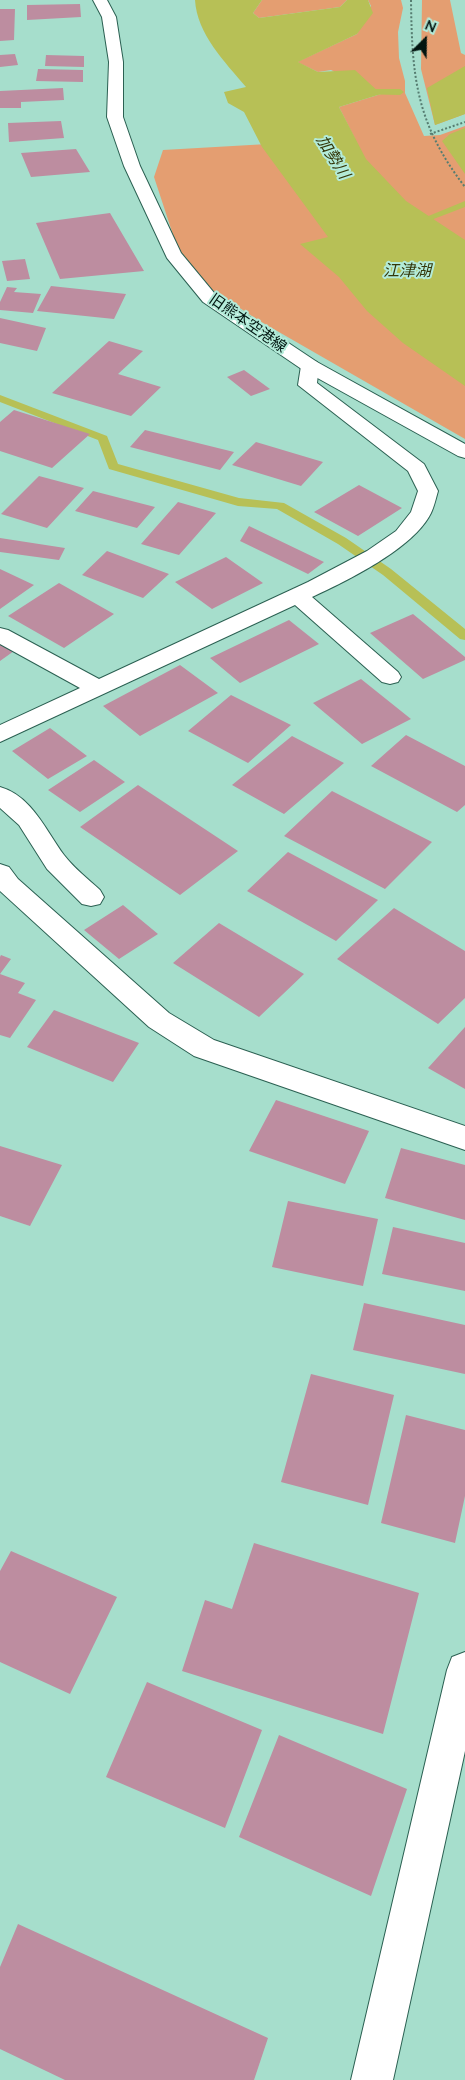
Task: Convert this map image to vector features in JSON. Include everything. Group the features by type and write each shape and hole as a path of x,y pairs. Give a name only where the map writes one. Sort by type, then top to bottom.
{"street":[{"name":"旧熊本空港線","path":"100,0 109,17 116,62 115,117 132,166 173,254 209,298 310,366 465,452"},
{"path":"0,734 297,596 374,555 403,535 421,513 428,492 417,468 306,385 310,366"},
{"path":"297,596 390,677"},
{"path":"0,635 98,688"},
{"path":"0,795 28,819 56,863 91,897"},
{"path":"0,873 9,885 159,1020 204,1048 465,1138"},
{"path":"372,2080 465,1670"}],"path":[{"path":"410,0 413,70 419,100 430,134 448,166 465,187"},
{"path":"430,134 465,122"}],"shaded area":[{"path":"262,0 347,0 340,7 259,18 253,13"},
{"path":"368,0 401,0 403,8 398,32 399,58 405,81 405,93 424,136 440,135 465,126 465,439 258,320 202,283 179,253 154,177 163,150 355,139 339,107 381,94 331,70 318,72 297,62 357,34 371,6"},
{"path":"422,0 450,0 461,53 465,55 465,114 435,125 421,69"}],"water":[{"name":"江津湖","path":"195,0 262,0 253,13 259,18 340,7 347,0 368,0 373,13 357,34 298,62 318,72 355,70 381,94 339,107 366,159 406,201 465,240 465,386 403,343 367,311 339,277 300,244 328,237 262,147 244,112 228,103 224,92 246,87 206,36 197,12"},
{"path":"465,66 465,114 435,125 427,88"},
{"path":"465,128 465,174 442,141 450,134"}],"building":[{"path":"80,4 81,17 27,20 27,5"},
{"path":"0,9 15,9 14,40 0,41"},
{"path":"15,54 18,65 0,67 0,55"},
{"path":"46,55 84,56 84,67 45,66"},
{"path":"38,69 83,70 83,82 36,81"},
{"path":"63,88 64,100 21,102 21,108 0,108 0,91"},
{"path":"61,121 64,138 9,142 8,123"},
{"path":"76,149 90,172 31,177 21,153"},
{"path":"110,213 144,271 60,279 36,223"},
{"path":"25,259 30,279 7,281 2,261"},
{"path":"51,286 126,294 114,319 37,311"},
{"path":"7,287 17,288 14,292 41,294 33,313 0,310 0,302"},
{"path":"0,318 46,328 37,351 0,343"},
{"path":"109,341 143,351 118,374 161,387 131,416 52,393"},
{"path":"244,370 270,389 251,396 227,377"},
{"path":"14,410 90,434 52,468 0,451 0,422"},
{"path":"145,430 234,452 220,470 130,447"},
{"path":"256,442 323,462 301,486 232,465"},
{"path":"39,476 84,488 47,528 1,514"},
{"path":"359,485 402,508 358,536 314,512"},
{"path":"93,491 155,507 137,528 75,511"},
{"path":"178,502 216,513 179,555 141,544"},
{"path":"249,526 324,562 308,574 240,541"},
{"path":"0,538 65,548 59,560 0,552"},
{"path":"107,551 169,574 143,598 82,575"},
{"path":"226,557 263,583 212,609 175,582"},
{"path":"0,569 34,585 0,609"},
{"path":"59,583 114,614 64,648 8,616"},
{"path":"413,614 465,657 465,660 423,679 370,633"},
{"path":"289,620 319,644 240,683 210,658"},
{"path":"0,644 14,651 0,661"},
{"path":"180,665 218,693 140,736 103,706"},
{"path":"361,679 411,719 362,744 313,703"},
{"path":"231,695 291,725 248,763 188,731"},
{"path":"50,728 87,756 48,779 12,751"},
{"path":"406,735 465,766 465,805 457,812 371,766"},
{"path":"292,736 344,763 284,814 232,785"},
{"path":"94,760 125,782 80,812 48,790"},
{"path":"138,785 238,851 180,895 80,827"},
{"path":"332,791 432,842 385,889 284,836"},
{"path":"288,852 378,900 336,941 247,891"},
{"path":"123,905 158,934 119,959 84,930"},
{"path":"394,908 465,951 465,998 438,1024 337,959"},
{"path":"219,923 304,974 259,1017 173,963"},
{"path":"1,955 11,959 0,974 0,957"},
{"path":"0,974 25,983 18,993 36,1000 10,1038 0,1035"},
{"path":"54,1010 139,1043 113,1082 27,1047"},
{"path":"465,1027 465,1089 428,1068"},
{"path":"276,1100 369,1131 345,1184 249,1151"},
{"path":"0,1146 62,1165 30,1226 0,1216"},
{"path":"401,1148 465,1165 465,1220 385,1198"},
{"path":"288,1201 378,1219 363,1286 272,1267"},
{"path":"393,1227 465,1243 465,1291 382,1274"},
{"path":"364,1303 465,1325 465,1374 353,1350"},
{"path":"311,1374 394,1395 368,1505 281,1482"},
{"path":"406,1415 465,1430 465,1496 455,1543 381,1523"},
{"path":"254,1543 419,1593 383,1734 182,1671 205,1600 232,1609"},
{"path":"11,1551 117,1597 70,1694 0,1662 0,1571"},
{"path":"147,1682 262,1730 225,1828 106,1777"},
{"path":"279,1735 407,1789 371,1896 239,1837"},
{"path":"18,1924 268,2038 254,2080 65,2080 0,2049 0,1967"}],"waterway":[{"path":"358,92 400,92"},
{"path":"431,217 465,204"},
{"path":"0,398 103,438 113,466 238,502 280,506 342,541 387,572 465,636"}],"water label":[{"name":"加勢川","path":"333,157"}]}
